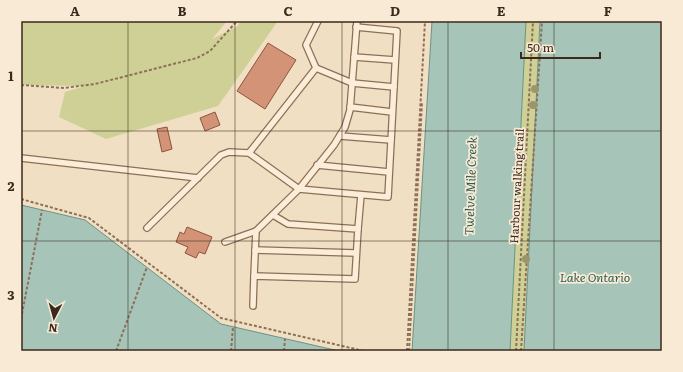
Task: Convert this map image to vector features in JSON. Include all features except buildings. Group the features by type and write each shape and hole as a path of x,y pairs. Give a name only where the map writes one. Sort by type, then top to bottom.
{"lane":[{"path":"318,21 306,45 316,68 352,84 394,87"},
{"path":"147,228 221,155 229,152 249,153 299,189 388,197 397,31 357,24 350,107 345,126 340,136 299,189 256,231 224,242"},
{"path":"354,57 395,60"},
{"path":"249,153 316,68"},
{"path":"350,107 392,112"},
{"path":"340,136 391,140"},
{"path":"21,158 198,178"},
{"path":"317,165 389,172"},
{"path":"254,276 355,279 361,195"},
{"path":"273,214 288,224 358,229"},
{"path":"253,306 256,231"},
{"path":"255,250 356,253"}],"path":[{"path":"21,85 64,88 95,84 197,58 210,51 237,21"},
{"path":"408,351 426,21"},
{"name":"Harbour walking trail","path":"516,351 534,21"},
{"path":"521,351 542,21"},
{"path":"21,200 89,218 221,318 364,351"},
{"path":"21,319 42,210"},
{"path":"116,351 147,267"},
{"path":"231,351 233,327"},
{"path":"284,339 284,351"}],"green space":[{"path":"21,21 227,21 212,39 238,26 240,21 278,21 218,106 106,139 59,117 65,92 85,86 21,85"},
{"path":"526,21 540,21 524,351 510,351"}],"water":[{"name":"Twelve Mile Creek","path":"432,21 526,21 510,351 412,351"},
{"name":"Lake Ontario","path":"540,21 662,21 662,351 524,351"},
{"path":"21,205 85,220 221,324 339,351 21,351"}]}
